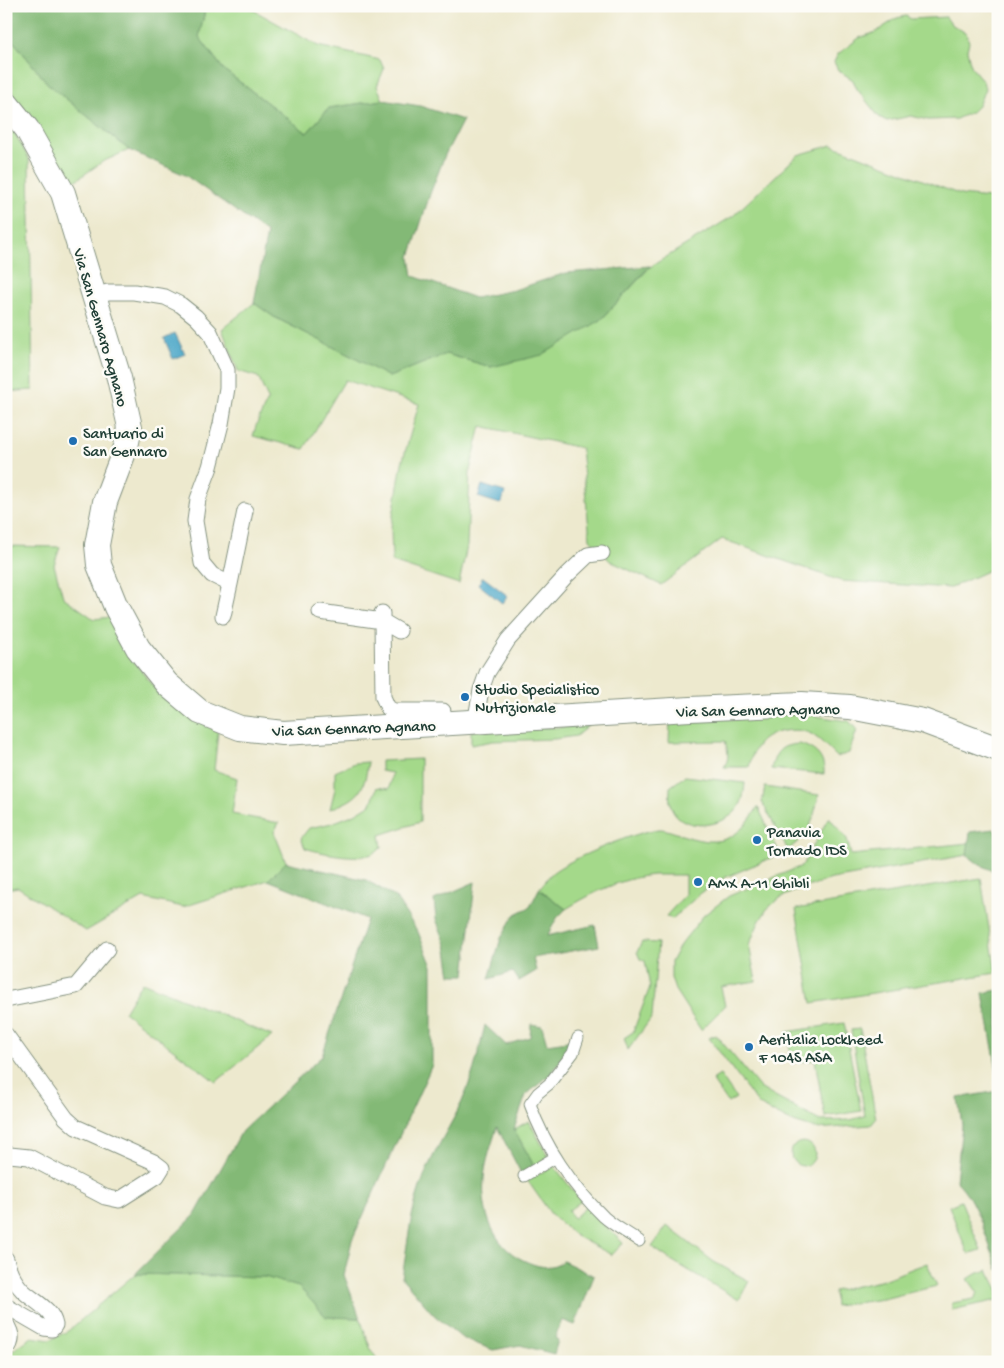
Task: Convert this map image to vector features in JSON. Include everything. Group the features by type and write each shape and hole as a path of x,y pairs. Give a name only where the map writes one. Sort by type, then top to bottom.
{"main road":[{"name":"Via San Gennaro Agnano","path":"6,103 27,129 63,193 119,378 130,427 126,447 105,502 97,545 99,565 116,608 138,648 167,684 200,712 240,728 283,733 802,704 850,707 924,721 998,749"}],"street":[{"path":"94,296 108,292 134,292 165,297 182,305 210,332 227,370 227,388 221,424 210,467 198,499 195,521 202,563 212,575 230,584"},
{"path":"223,616 245,511"},
{"path":"475,723 481,690 487,673 508,640 566,576 588,555 602,553"},
{"path":"320,612 382,616 399,631"},
{"path":"382,616 383,697 388,708 394,711 443,711 443,724"},
{"path":"6,1000 76,986 107,949"},
{"path":"6,1035 66,1118 76,1127 154,1162 162,1168 156,1176 119,1200 106,1197 29,1157 10,1155 6,1157"},
{"path":"578,1038 573,1053 549,1084 538,1092 530,1104 536,1121 570,1178 605,1218 640,1241"},
{"path":"524,1176 556,1157"},
{"path":"6,1259 12,1277 22,1289 53,1316 55,1325 52,1329 44,1328 6,1306"},
{"path":"6,1324 11,1331 12,1339 6,1350"}],"green space":[{"path":"6,6 206,6 199,37 224,70 307,133 329,108 383,100 420,106 463,120 445,155 430,194 410,257 413,276 475,298 514,290 566,273 650,266 601,320 542,355 491,367 446,354 389,377 274,317 254,303 267,233 185,175 129,150 48,84 6,32"},
{"path":"206,6 246,6 318,46 380,60 384,69 377,86 383,100 329,108 307,133 224,70 199,37"},
{"path":"906,16 911,19 946,17 951,24 966,33 969,42 967,50 972,68 983,81 985,89 978,106 972,112 956,119 928,120 911,116 887,121 879,117 857,89 853,80 838,70 834,62 838,54 859,38 876,32 897,18"},
{"path":"6,32 48,84 129,150 102,162 72,183 6,90"},
{"path":"6,117 29,159 33,390 6,392"},
{"path":"832,145 961,195 998,199 998,566 950,588 841,581 722,539 661,585 610,561 590,539 581,448 481,426 470,470 467,546 459,584 392,562 391,527 402,463 419,404 345,380 304,449 253,436 268,399 258,377 238,371 222,329 254,303 274,317 389,377 446,354 491,367 601,320 650,267 733,216 798,155"},
{"path":"6,546 60,547 54,565 63,597 94,619 111,617 118,642 162,697 218,732 214,770 237,778 232,814 279,823 274,832 286,862 268,880 183,907 143,898 86,931 18,887 6,889"},
{"path":"802,714 849,721 857,730 849,753 837,757 813,735 807,732 792,730 776,733 763,740 755,750 749,767 724,767 728,754 725,741 669,742 670,722"},
{"path":"588,726 576,736 555,739 493,741 471,745 471,731"},
{"path":"800,744 818,754 823,763 824,774 771,769 780,750 788,746"},
{"path":"420,759 420,822 380,835 382,847 372,854 365,856 338,855 305,848 301,838 309,828 332,823 355,814 371,804 377,787 389,789 392,773 381,771 381,761"},
{"path":"368,762 362,788 358,793 348,801 330,809 335,789 335,772 355,763"},
{"path":"685,776 745,783 740,806 728,818 719,822 699,825 681,819 674,812 670,803 670,787"},
{"path":"765,787 819,795 807,834 788,850 762,802"},
{"path":"758,807 780,854 724,878 701,893 672,919 666,916 685,895 685,875 653,875 630,879 586,897 566,909 539,889 551,874 559,868 587,854 637,834 663,829 698,840 719,841 728,838 743,827"},
{"path":"829,817 847,839 851,855 969,843 967,855 832,879 797,890 780,898 767,909 749,945 756,981 721,987 725,1006 701,1030 675,990 671,978 671,962 680,945 704,915 729,896 802,866"},
{"path":"994,829 998,837 998,873 980,865 967,855 970,832"},
{"path":"286,862 366,880 395,897 418,932 432,966 432,1065 352,1240 344,1275 360,1318 326,1317 299,1287 265,1277 135,1274 195,1215 242,1131 322,1056 367,919 268,880"},
{"path":"981,878 996,973 812,1003 796,909"},
{"path":"475,882 465,975 451,975 446,944 436,919 434,900"},
{"path":"539,889 566,909 557,918 547,936 595,925 599,946 533,958 536,971 519,981 513,972 489,979 501,938 514,915 530,907"},
{"path":"642,942 658,943 652,1017 628,1050 624,1038 633,1032 650,987 645,961 640,959 637,952"},
{"path":"142,982 272,1036 216,1082 124,1012"},
{"path":"998,990 998,1076 983,993"},
{"path":"844,1023 861,1111 825,1117 815,1060 792,1063 787,1032"},
{"path":"531,1024 542,1026 547,1044 574,1040 552,1073 526,1095 514,1129 534,1166 521,1173 497,1127 486,1166 484,1191 487,1215 491,1226 504,1246 513,1254 539,1266 553,1266 563,1261 594,1276 575,1325 562,1320 555,1338 558,1340 554,1354 520,1345 493,1350 462,1338 434,1315 402,1278 410,1226 420,1187 432,1158 466,1091 477,1059 485,1025 506,1045 530,1037"},
{"path":"860,1029 876,1119 871,1125 816,1129 787,1120 759,1105 709,1038 716,1035 760,1088 775,1097 820,1121 850,1120 865,1116 851,1030"},
{"path":"720,1075 736,1098 728,1103 712,1080"},
{"path":"998,1091 998,1270 976,1210 956,1181 962,1125 958,1098"},
{"path":"529,1121 549,1158 534,1166 514,1129"},
{"path":"803,1142 808,1143 814,1149 814,1159 808,1165 803,1166 798,1165 792,1159 791,1154 792,1149 798,1143"},
{"path":"554,1166 581,1201 568,1211 574,1218 586,1207 623,1243 612,1255 574,1235 551,1214 527,1180"},
{"path":"961,1201 981,1250 968,1254 949,1206"},
{"path":"667,1226 714,1262 749,1281 739,1300 652,1247"},
{"path":"927,1263 937,1286 883,1299 835,1306 834,1291 880,1281"},
{"path":"988,1270 998,1289 998,1300 952,1310 952,1303 974,1299 978,1293 968,1279"},
{"path":"135,1274 265,1277 299,1287 327,1317 360,1318 371,1350 379,1362 6,1362 6,1355 32,1337 50,1340 68,1331"}],"water":[{"path":"175,333 185,354 173,359 164,338"},
{"path":"482,485 505,492 502,502 500,504 478,497"},
{"path":"483,577 508,596 502,603 478,584"}],"place":[{"name":"Santuario di San Gennaro","path":"73,441"},
{"name":"Studio Specialistico Nutrizionale","path":"465,697"},
{"name":"Panavia Tornado IDS","path":"757,840"},
{"name":"AMX A-11 Ghibli","path":"698,882"},
{"name":"Aeritalia Lockheed F 104S ASA","path":"749,1047"}]}
